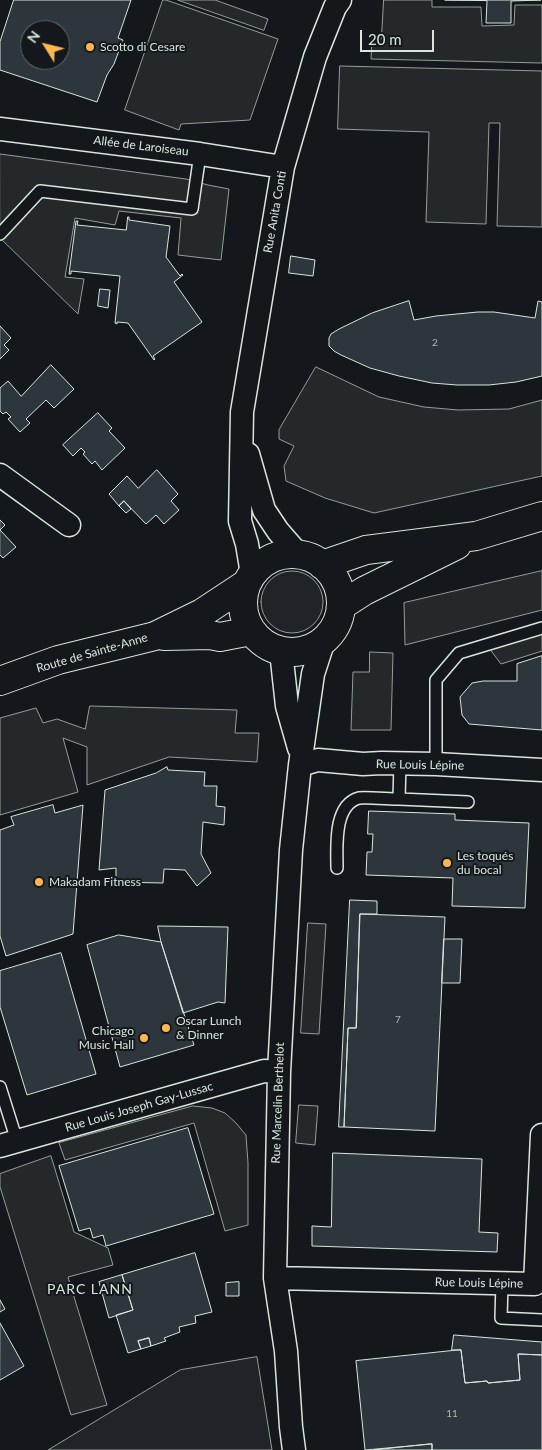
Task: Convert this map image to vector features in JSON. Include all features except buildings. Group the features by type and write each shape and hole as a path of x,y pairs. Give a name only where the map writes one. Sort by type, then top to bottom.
{"main road":[{"path":"341,606 364,591 476,536 542,516"},
{"path":"310,560 333,576 339,590 341,606 338,619 332,631 324,640 310,648 296,652 281,651 264,644 252,631 244,616 243,600 249,579 261,565 273,558 285,555 310,560 366,550 476,536"},
{"name":"Route de Sainte-Anne","path":"0,681 58,660 155,636 202,614 249,579"},
{"name":"Route de Sainte-Anne","path":"155,636 210,635 220,637 252,631"}],"street":[{"name":"Rue Anita Conti","path":"249,579 247,544 240,521 242,412 282,167 315,57 335,7 340,0"},
{"name":"Allée de Laroiseau","path":"0,129 200,154 282,167"},
{"name":"Rue Anita Conti","path":"242,431 264,510 278,531 310,560"},
{"path":"0,475 69,525"},
{"name":"Rue Marcelin Berthelot","path":"294,1450 286,1352 275,1278 278,1072 291,850 300,761 313,674 324,640"},
{"name":"Rue Marcelin Berthelot","path":"281,651 287,706 300,761"},
{"name":"Rue Louis Lépine","path":"300,761 318,760 363,764 436,764 542,770"},
{"name":"Rue Louis Joseph Gay-Lussac","path":"8,1144 264,1071 278,1072"},
{"name":"Rue Louis Lépine","path":"275,1278 538,1285 542,1135"}],"lane":[{"path":"0,234 40,191 192,209 200,154"},
{"path":"436,764 436,680 459,653 542,628"},
{"path":"399,799 400,763"},
{"path":"336,868 338,824 350,804 359,798 468,802"},
{"path":"0,1087 8,1144"},
{"path":"502,1283 500,1318 542,1320"}],"shaded area":[{"path":"163,0 278,39 250,120 181,124 179,130 125,110"},
{"path":"178,0 215,0 268,19 264,30"},
{"path":"384,0 432,0 432,7 481,7 482,26 514,25 515,5 542,5 542,63 371,59 372,39 381,39"},
{"path":"340,66 542,71 542,227 497,226 500,123 489,123 486,224 426,222 429,132 338,129"},
{"path":"0,154 186,179 229,189 221,260 178,255 181,218 119,211 115,225 75,218 65,277 84,279 78,314 0,238"},
{"path":"316,367 379,397 424,407 458,410 509,409 542,400 542,476 374,513 325,498 286,481 284,466 294,446 279,439 279,430"},
{"path":"286,571 298,571 314,580 321,590 323,602 321,614 314,624 298,633 286,633 275,628 266,619 261,608 261,596 266,585 275,576"},
{"path":"542,571 542,610 405,645 404,603"},
{"path":"542,632 542,651 501,664 489,648"},
{"path":"370,652 393,653 391,730 351,730 353,672 369,672"},
{"path":"90,706 237,710 235,733 259,733 257,762 169,757 87,785 87,747 63,738 78,792 0,815 0,718 36,708 43,723 57,719 85,729"},
{"path":"308,923 326,924 319,1034 301,1033"},
{"path":"299,1105 318,1106 315,1145 296,1143"},
{"path":"193,1106 212,1108 225,1113 246,1135 248,1225 225,1231 194,1123 65,1160 59,1143"},
{"path":"51,1156 74,1232 108,1248 113,1265 68,1277 107,1405 71,1415 0,1187 0,1174"},
{"path":"257,1357 272,1450 48,1450 180,1370"}],"place":[{"name":"Scotto di Cesare","path":"90,47"},
{"name":"Les toqués du bocal","path":"447,863"},
{"name":"Makadam Fitness","path":"39,882"},
{"name":"Oscar Lunch & Dinner","path":"166,1028"},
{"name":"Chicago Music Hall","path":"144,1038"}],"district":[{"name":"PARC LANN","path":"90,1289"}]}
